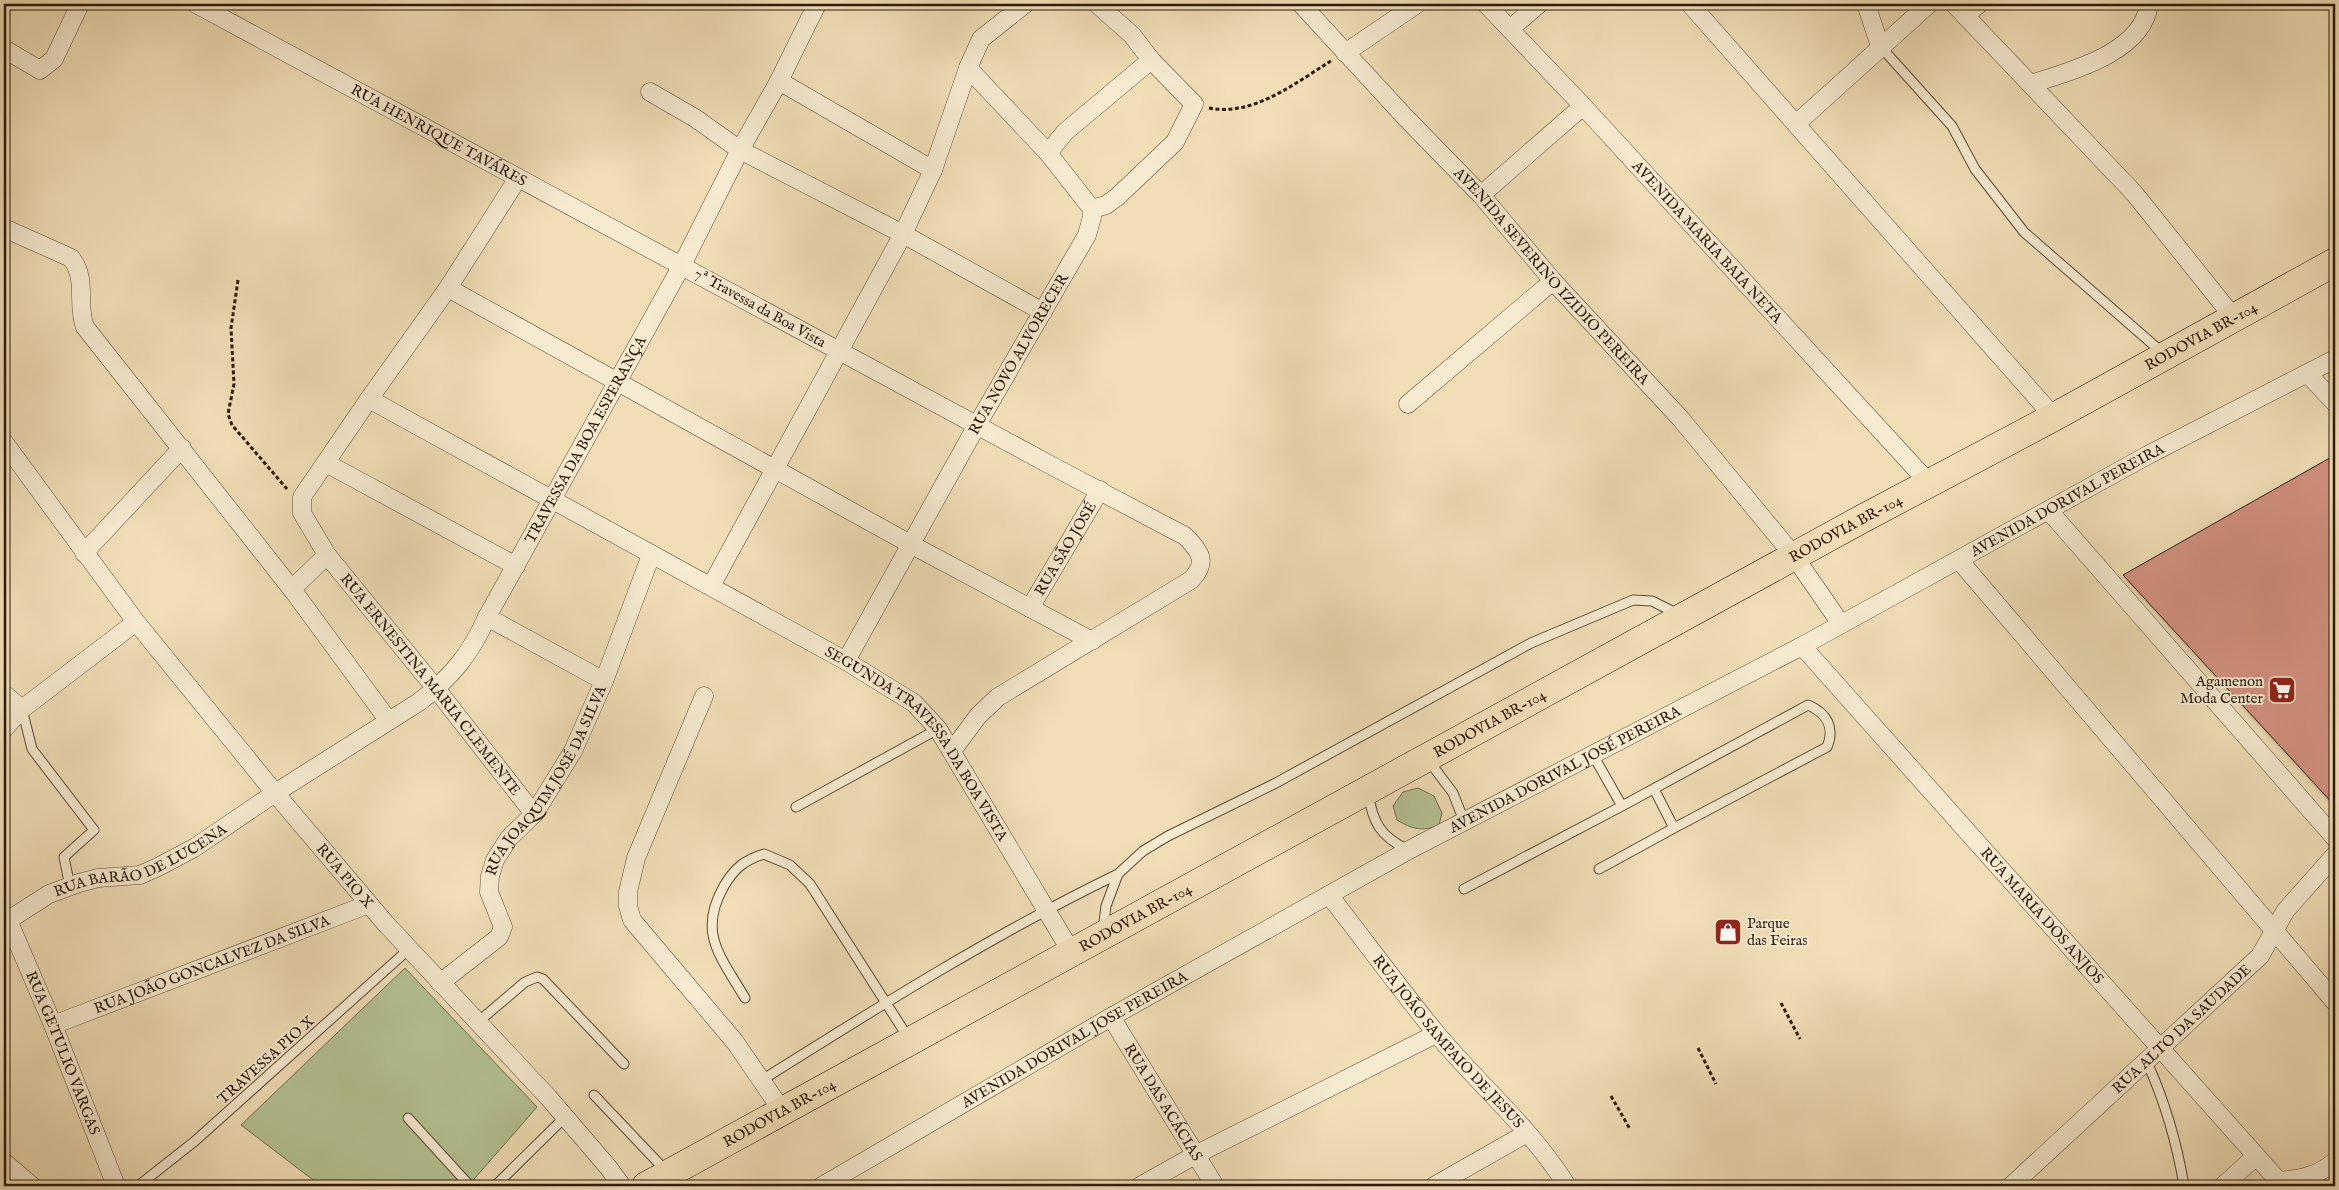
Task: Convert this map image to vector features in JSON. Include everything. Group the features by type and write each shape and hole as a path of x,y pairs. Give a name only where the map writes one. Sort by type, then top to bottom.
{"highway":[{"name":"RODOVIA BR-104","path":"657,1180 784,1112 1928,482 2054,417 2335,262"}],"street":[{"path":"4,49 40,70 54,59 80,4"},
{"name":"RUA HENRIQUE TAVÁRES","path":"196,4 682,265"},
{"path":"711,586 774,467 903,234 933,170 968,68 981,39 1025,4"},
{"path":"968,68 1048,153 1092,209 1106,205 1117,197 1175,142 1194,104 1150,60 1132,35 1097,4"},
{"name":"AVENIDA SEVERINO IZIDIO PEREIRA","path":"1302,4 1345,53 1481,195 1553,281 1680,418 1794,556 1841,624"},
{"path":"1345,53 1417,4"},
{"name":"AVENIDA MARIA BAIA NETA","path":"1486,4 1583,106 1928,482"},
{"path":"1510,29 1539,4"},
{"path":"1690,4 2054,417"},
{"path":"1866,4 1880,46"},
{"path":"1796,124 1880,46 1929,4"},
{"path":"1980,4 1960,10 2134,193 2234,318"},
{"path":"2031,84 2098,61 2139,28 2149,4"},
{"name":"TRAVESSA DA BOA ESPERANÇA","path":"275,793 437,690 454,672 475,644 488,616 551,500 682,265 740,150 779,81 811,6"},
{"path":"1048,153 1065,132 1150,60"},
{"path":"779,81 933,170"},
{"path":"650,92 695,118 740,150 903,234 1043,312"},
{"path":"1481,195 1583,106"},
{"path":"301,504 302,497 448,288 518,178"},
{"name":"RUA NOVO ALVORECER","path":"846,660 912,545 977,425 1087,235 1092,217 1092,209"},
{"path":"4,228 71,258 78,266 82,287 80,314 86,327 294,592 388,720"},
{"name":"7ª Travessa da Boa Vista","path":"682,265 1185,536 1201,556 1199,572 1191,580 1092,642 998,696 978,716 952,751"},
{"path":"1408,404 1553,281"},
{"path":"448,288 912,545 1092,642"},
{"name":"AVENIDA DORIVAL PEREIRA","path":"1802,646 2050,512 2148,455 2335,359"},
{"path":"2308,374 2335,403"},
{"name":"SEGUNDA TRAVESSA DA BOA VISTA","path":"369,399 846,660 914,703 938,729 952,751 977,799 1072,953"},
{"name":"RUA PIO X","path":"4,442 136,622 275,793 369,904 565,1117 622,1186"},
{"path":"84,553 182,448"},
{"path":"326,463 516,566"},
{"name":"RUA SÃO JOSÉ","path":"1030,608 1100,490"},
{"name":"RUA ERNESTINA MARIA CLEMENTE","path":"301,504 305,521 327,555 437,690 534,814"},
{"path":"2050,512 2335,838"},
{"path":"294,592 295,586 327,555"},
{"name":"RUA JOAQUIM JOSÉ DA SILVA","path":"440,983 499,937 503,928 489,892 490,876 495,860 508,838 534,814 573,751 604,681 651,555"},
{"path":"1959,560 2335,1002"},
{"path":"488,616 604,681"},
{"path":"4,729 22,709 136,622"},
{"name":"AVENIDA DORIVAL JOSÉ PEREIRA","path":"1329,895 1464,821 1802,646"},
{"name":"RUA MARIA DOS ANJOS","path":"1802,646 2281,1184"},
{"path":"4,694 22,709"},
{"path":"704,696 636,858 628,892 628,906 632,920 735,1042 784,1112"},
{"name":"RUA BARÃO DE LUCENA","path":"6,921 50,894 98,878 140,875 158,867 194,848 275,793"},
{"name":"RUA ALTO DA SAUDADE","path":"2011,1186 2260,956 2286,910 2335,855"},
{"name":"AVENIDA DORIVAL JOSE PEREIRA","path":"822,1186 1112,1017 1329,895"},
{"name":"RUA JOÃO SAMPAIO DE JESUS","path":"1329,895 1436,1034 1527,1133 1557,1170 1567,1186"},
{"name":"RUA JOÃO GONCALVEZ DA SILVA","path":"53,1025 369,904"},
{"name":"RUA GETULIO VARGAS","path":"6,921 53,1025 116,1186"},
{"name":"RUA DAS ACÁCIAS","path":"1112,1017 1216,1186"},
{"path":"1140,1186 1197,1154 1436,1034"},
{"path":"1434,1186 1527,1133"},
{"path":"2223,1186 2256,1156"},
{"path":"2281,1184 2324,1171 2335,1161"},
{"path":"4,1162 32,1186"}],"lane":[{"path":"1880,46 1952,126 1976,169 2024,232 2166,356"},
{"path":"762,1080 886,1003 1045,909 1118,874 1143,851 1168,836 1274,784 1531,643 1633,600 1652,601 1683,617"},
{"path":"1464,889 1808,705 1824,715 1830,726 1831,737 1827,747 1600,869"},
{"path":"22,709 32,749 94,830 64,857 70,887"},
{"path":"796,807 938,729"},
{"path":"1593,755 1622,806"},
{"path":"1426,758 1453,794 1464,821"},
{"path":"1654,789 1674,828"},
{"path":"1367,790 1370,807 1378,826 1390,841 1409,850"},
{"path":"745,998 713,939 710,922 714,903 736,869 749,858 764,854 790,865 810,884 910,1042"},
{"path":"1102,936 1106,906 1118,874"},
{"name":"TRAVESSA PIO X","path":"138,1186 195,1141 409,949"},
{"path":"478,1022 525,982 537,977 542,979 624,1064"},
{"path":"2147,1062 2163,1098 2179,1156 2184,1186"},
{"path":"594,1095 657,1180"},
{"path":"495,1186 565,1117"},
{"path":"408,1118 470,1186"}],"path":[{"path":"1194,104 1220,110 1252,106 1292,85 1345,53"},
{"path":"238,280 231,328 234,384 228,414 232,426 301,504"},
{"path":"1780,1003 1800,1039"},
{"path":"1698,1048 1716,1084"},
{"path":"1612,1096 1630,1129"}],"green space":[{"path":"1418,788 1434,796 1442,813 1439,825 1417,829 1397,820 1393,806 1403,792"},
{"path":"405,968 537,1107 468,1186 321,1186 241,1125"}],"building":[{"name":"Agamenon Moda Center","path":"2335,455 2335,806 2123,575"}],"place":[{"name":"Agamenon Moda Center","path":"2282,690"},
{"name":"Parque das Feiras","path":"1728,932"}]}
